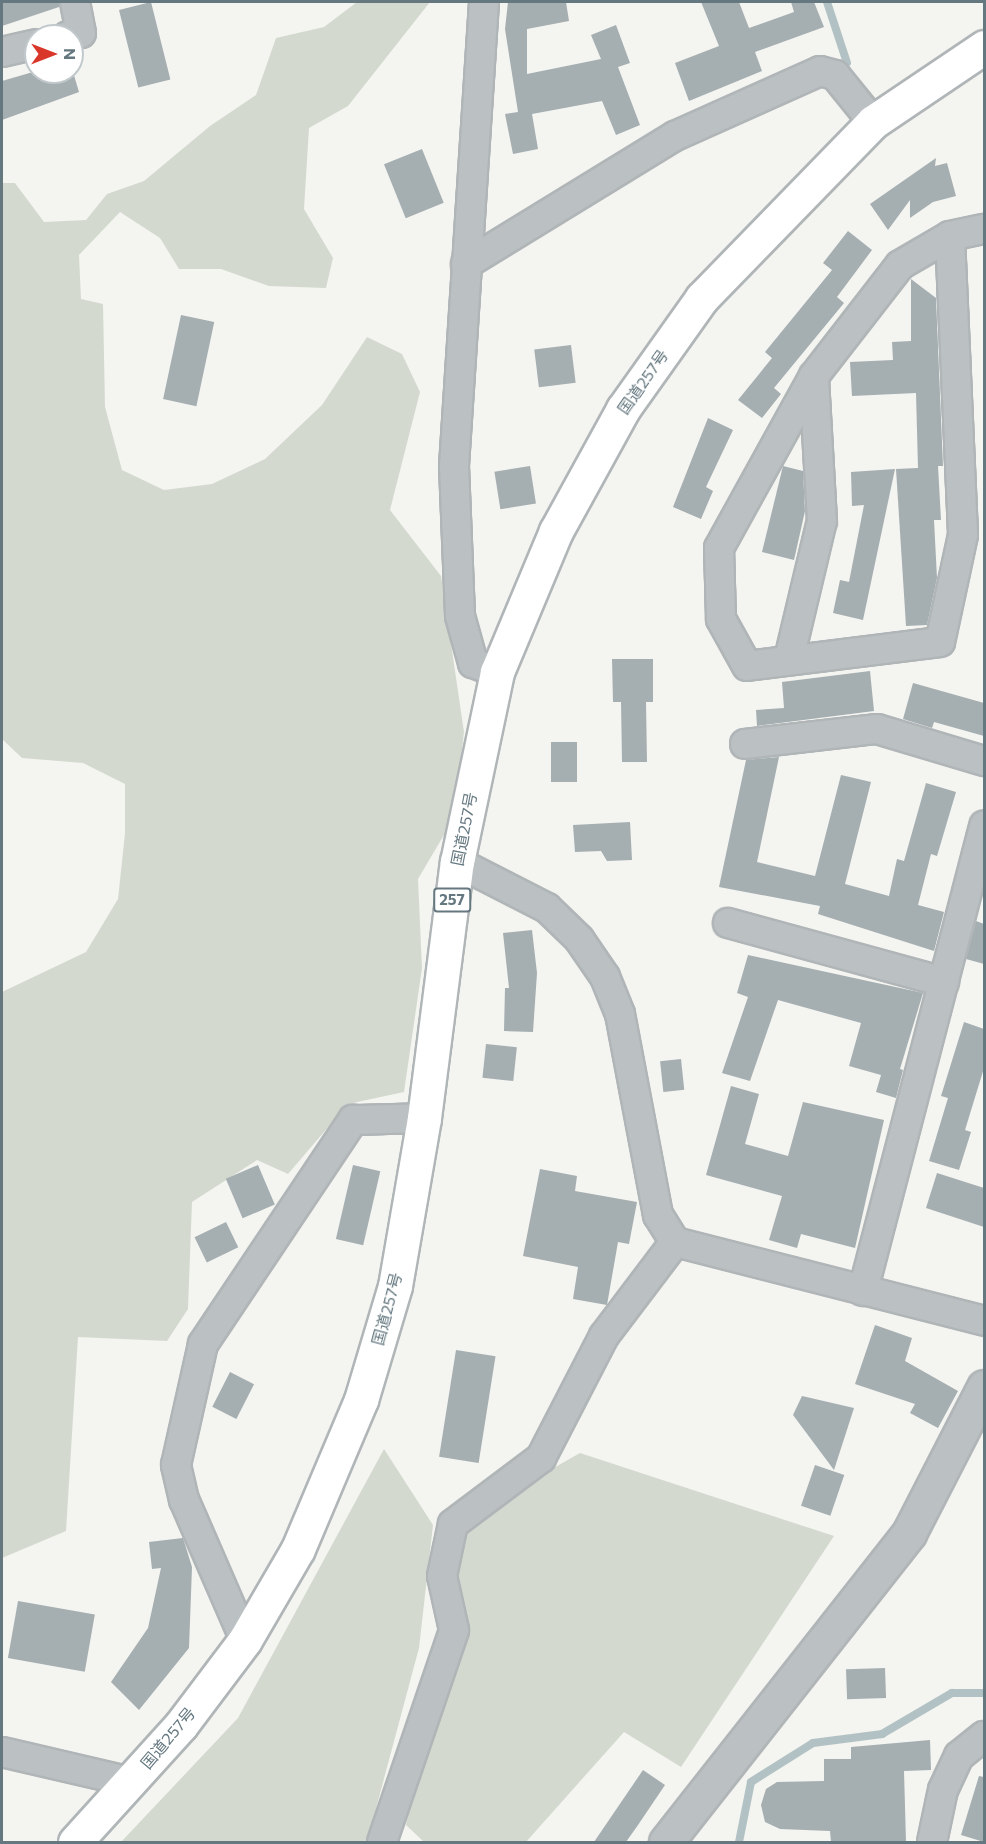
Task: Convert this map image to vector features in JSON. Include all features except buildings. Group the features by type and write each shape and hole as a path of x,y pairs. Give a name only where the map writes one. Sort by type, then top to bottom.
{"highway":[{"name":"国道257号","path":"75,1842 131,1782 245,1640 298,1549 361,1400 395,1286 424,1118 457,862 498,672 556,531 623,409 702,298 873,122 984,47"}],"street":[{"path":"75,2 79,24"},
{"path":"484,2 453,466 460,616 473,663 498,672"},
{"path":"2,52 24,47"},
{"path":"465,264 675,136 820,71 835,75 873,122"},
{"path":"950,236 963,535 940,642 747,666 721,619 719,548 814,376 900,265 950,236 984,230"},
{"path":"789,659 822,521 814,376"},
{"path":"745,744 877,729 984,761"},
{"path":"863,1291 984,825"},
{"path":"457,862 547,908 579,939 604,977 620,1014 658,1215 675,1242 984,1321"},
{"path":"728,923 944,982"},
{"path":"245,1640 184,1500 176,1465 203,1344 353,1119 424,1118"},
{"path":"382,1842 453,1630 441,1576 453,1524 541,1458 604,1336 675,1242"},
{"path":"666,1842 909,1533 984,1387"},
{"path":"932,1842 943,1790 959,1756 984,1736"},
{"path":"2,1752 131,1782"}],"shaded area":[{"path":"357,2 430,2 348,106 309,128 304,209 333,258 326,288 269,286 221,269 179,269 160,238 120,212 79,255 81,299 103,304 105,407 122,470 164,490 212,484 265,459 322,405 367,337 402,354 420,392 390,510 441,576 464,732 454,818 418,879 422,968 404,1092 348,1104 288,1174 257,1160 192,1202 188,1309 167,1341 78,1337 66,1531 2,1558 2,992 86,952 118,899 125,833 125,784 83,763 22,758 2,739 2,183 15,183 44,222 86,220 107,194 144,181 210,126 256,95 276,38 324,27"},
{"path":"384,1449 433,1525 419,1648 367,1842 121,1842 238,1718"},
{"path":"580,1453 834,1536 681,1767 624,1732 526,1842 424,1842 406,1825 466,1530 497,1500"}],"waterway":[{"path":"827,2 847,63"},
{"path":"739,1842 751,1782 813,1743 882,1734 952,1693 984,1693"}]}
